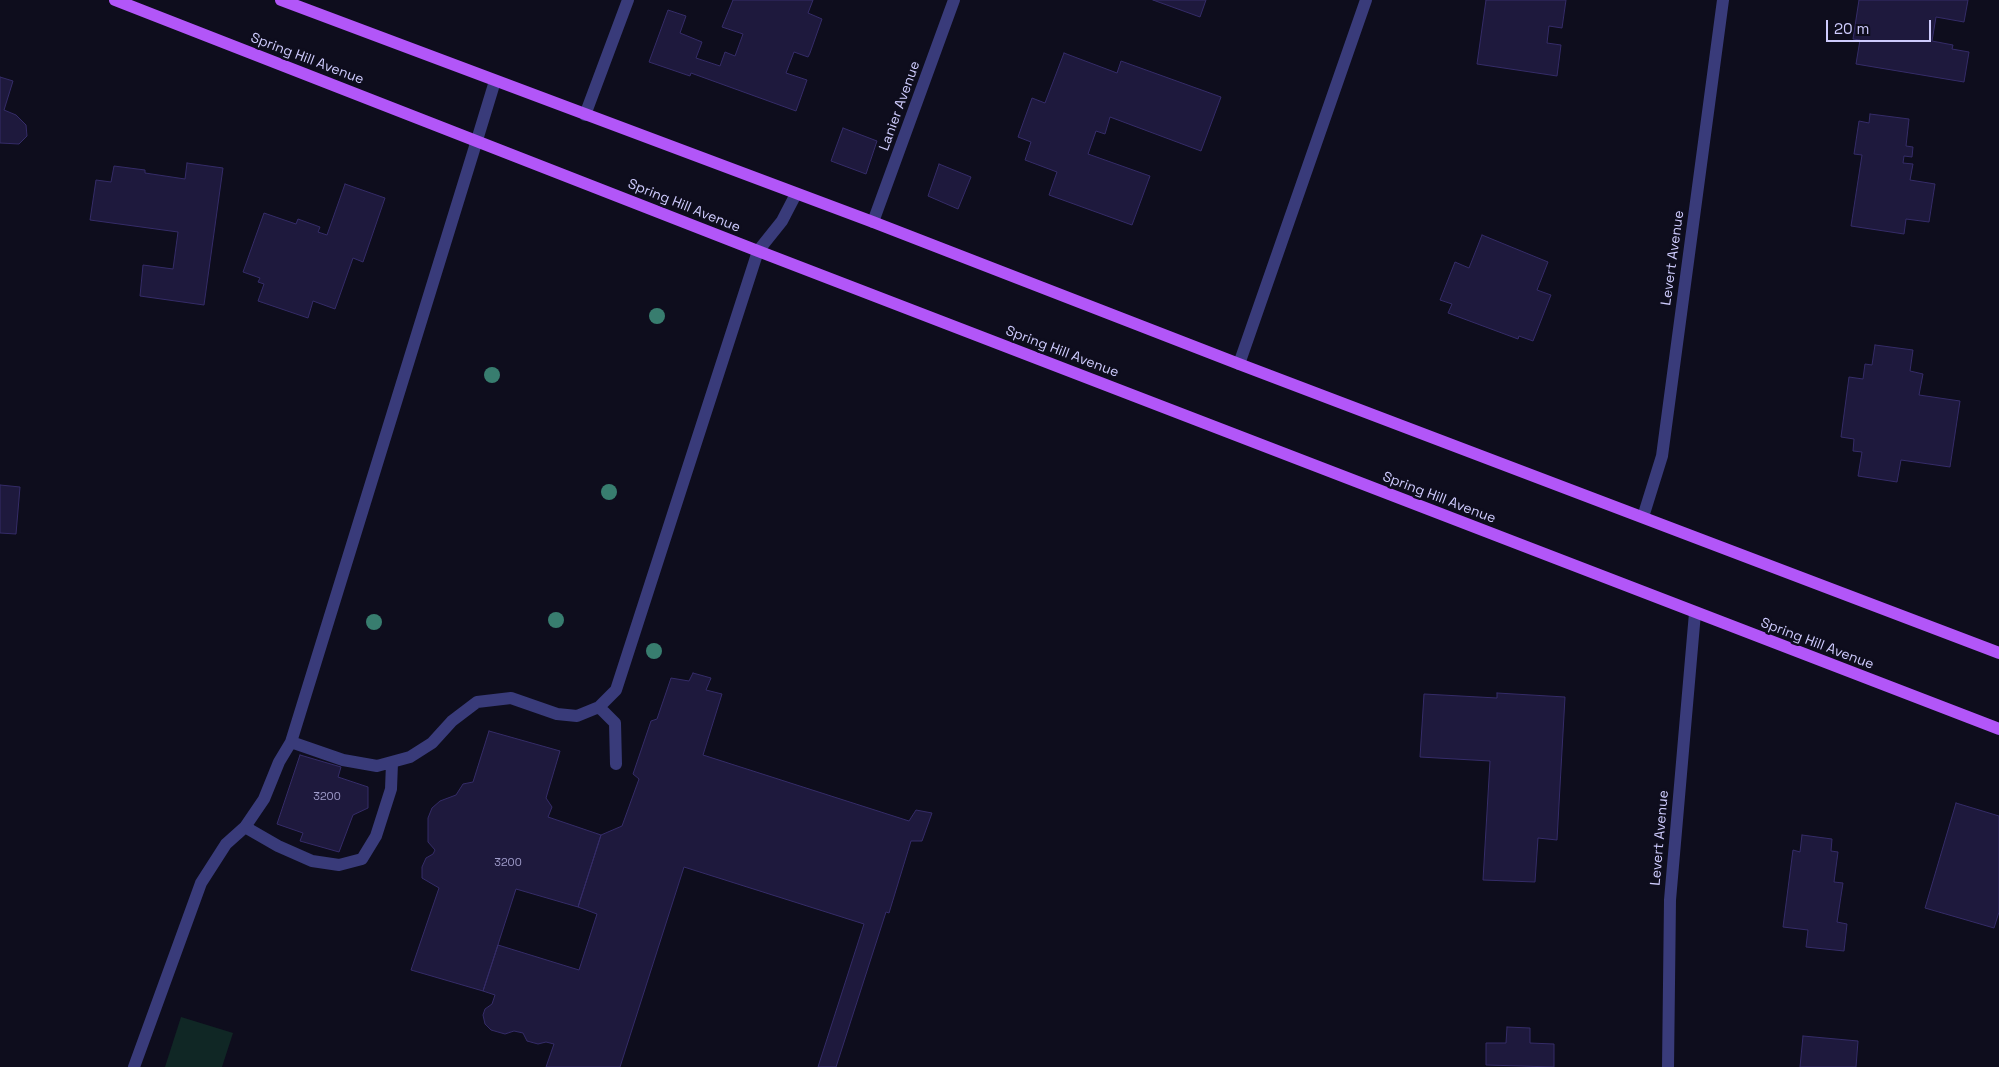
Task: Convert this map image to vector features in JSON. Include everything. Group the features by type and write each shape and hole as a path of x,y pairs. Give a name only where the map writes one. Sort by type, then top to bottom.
{"main road":[{"name":"Spring Hill Avenue","path":"115,0 758,251 1695,613 1999,728"},
{"path":"281,0 873,222 1239,364 1999,653"}],"street":[{"path":"585,115 628,0"},
{"name":"Lanier Avenue","path":"873,222 954,0"},
{"path":"1239,364 1366,0"},
{"name":"Levert Avenue","path":"1643,517 1662,456 1724,0"},
{"path":"134,1067 201,883 226,844 245,827 264,799 279,762 291,742 495,81"},
{"path":"291,742 343,760 377,766 410,757 432,743 452,721 477,702 511,698 557,714 577,716 599,707 616,690 628,659 758,251 782,221 796,194"},
{"name":"Levert Avenue","path":"1668,1067 1670,900 1695,613"},
{"path":"599,707 615,723 616,764"},
{"path":"245,827 278,846 312,861 339,865 362,859 376,836 391,789 392,762"}],"green space":[{"path":"181,1017 233,1033 222,1067 165,1067"}],"building":[{"path":"733,0 813,0 808,13 822,19 810,53 808,57 794,52 786,73 807,80 796,111 691,73 690,76 649,62 668,10 686,16 680,33 702,42 696,58 720,66 725,52 735,56 743,34 722,27"},
{"path":"1153,0 1206,0 1200,17"},
{"path":"1486,0 1566,0 1562,28 1549,26 1547,43 1561,45 1557,76 1477,64"},
{"path":"1859,0 1968,0 1964,22 1936,17 1932,41 1953,45 1952,49 1969,52 1964,82 1856,64 1860,40 1853,39"},
{"path":"1064,53 1117,73 1121,61 1221,97 1201,151 1110,117 1105,134 1096,131 1088,154 1150,176 1132,225 1049,195 1057,172 1025,160 1031,142 1018,137 1032,98 1045,103"},
{"path":"0,77 13,81 4,110 16,115 26,125 27,136 19,144 0,143"},
{"path":"1870,114 1909,119 1906,146 1913,147 1912,157 1904,156 1903,163 1913,164 1910,180 1935,184 1929,222 1906,219 1904,234 1851,226 1862,155 1854,154 1859,121 1869,123"},
{"path":"843,128 877,141 866,174 831,161"},
{"path":"187,163 223,168 204,305 140,296 143,265 173,269 178,232 90,220 96,180 111,182 114,166 145,170 145,173 185,179"},
{"path":"939,164 971,177 958,209 928,196"},
{"path":"345,184 385,198 363,262 353,258 335,309 313,301 308,318 258,301 264,284 258,282 260,278 243,272 264,213 296,224 298,219 320,227 318,232 327,235"},
{"path":"1482,235 1548,262 1537,290 1551,295 1533,341 1519,336 1518,339 1448,313 1452,304 1440,300 1455,262 1469,268"},
{"path":"1875,345 1913,350 1910,371 1923,374 1919,395 1960,401 1950,467 1901,460 1897,482 1858,476 1862,452 1853,451 1854,439 1841,437 1849,377 1863,379 1865,364 1872,365"},
{"path":"0,485 20,487 16,534 0,533"},
{"path":"693,673 711,678 706,690 722,694 703,755 909,821 916,810 932,813 922,841 911,841 889,913 886,912 836,1067 818,1067 864,924 684,867 620,1067 546,1067 554,1044 546,1042 538,1044 527,1041 523,1033 514,1031 505,1034 491,1030 485,1024 483,1015 485,1009 492,1004 495,995 483,991 498,945 579,970 597,914 578,907 601,835 622,826 639,779 633,774 651,721 657,719 671,678 689,681"},
{"path":"1497,693 1565,697 1557,840 1538,838 1535,882 1483,880 1490,761 1420,757 1424,694 1497,698"},
{"path":"489,731 560,751 546,798 552,807 548,817 601,835 578,907 516,889 483,991 411,970 439,888 422,878 422,867 426,858 433,854 435,850 428,842 428,818 432,808 440,801 456,795 463,784 473,782"},
{"path":"300,755 341,767 338,777 368,787 368,808 353,815 339,852 300,841 303,833 277,824"},
{"path":"1956,803 1999,816 1999,912 1994,928 1925,908"},
{"path":"1802,835 1832,839 1831,851 1838,852 1834,882 1843,883 1837,922 1847,924 1844,951 1806,947 1808,930 1783,927 1793,850 1800,852"},
{"path":"1507,1027 1530,1028 1530,1043 1554,1044 1554,1067 1486,1065 1486,1043 1506,1043"},
{"path":"1803,1036 1858,1041 1856,1067 1800,1067"}]}
